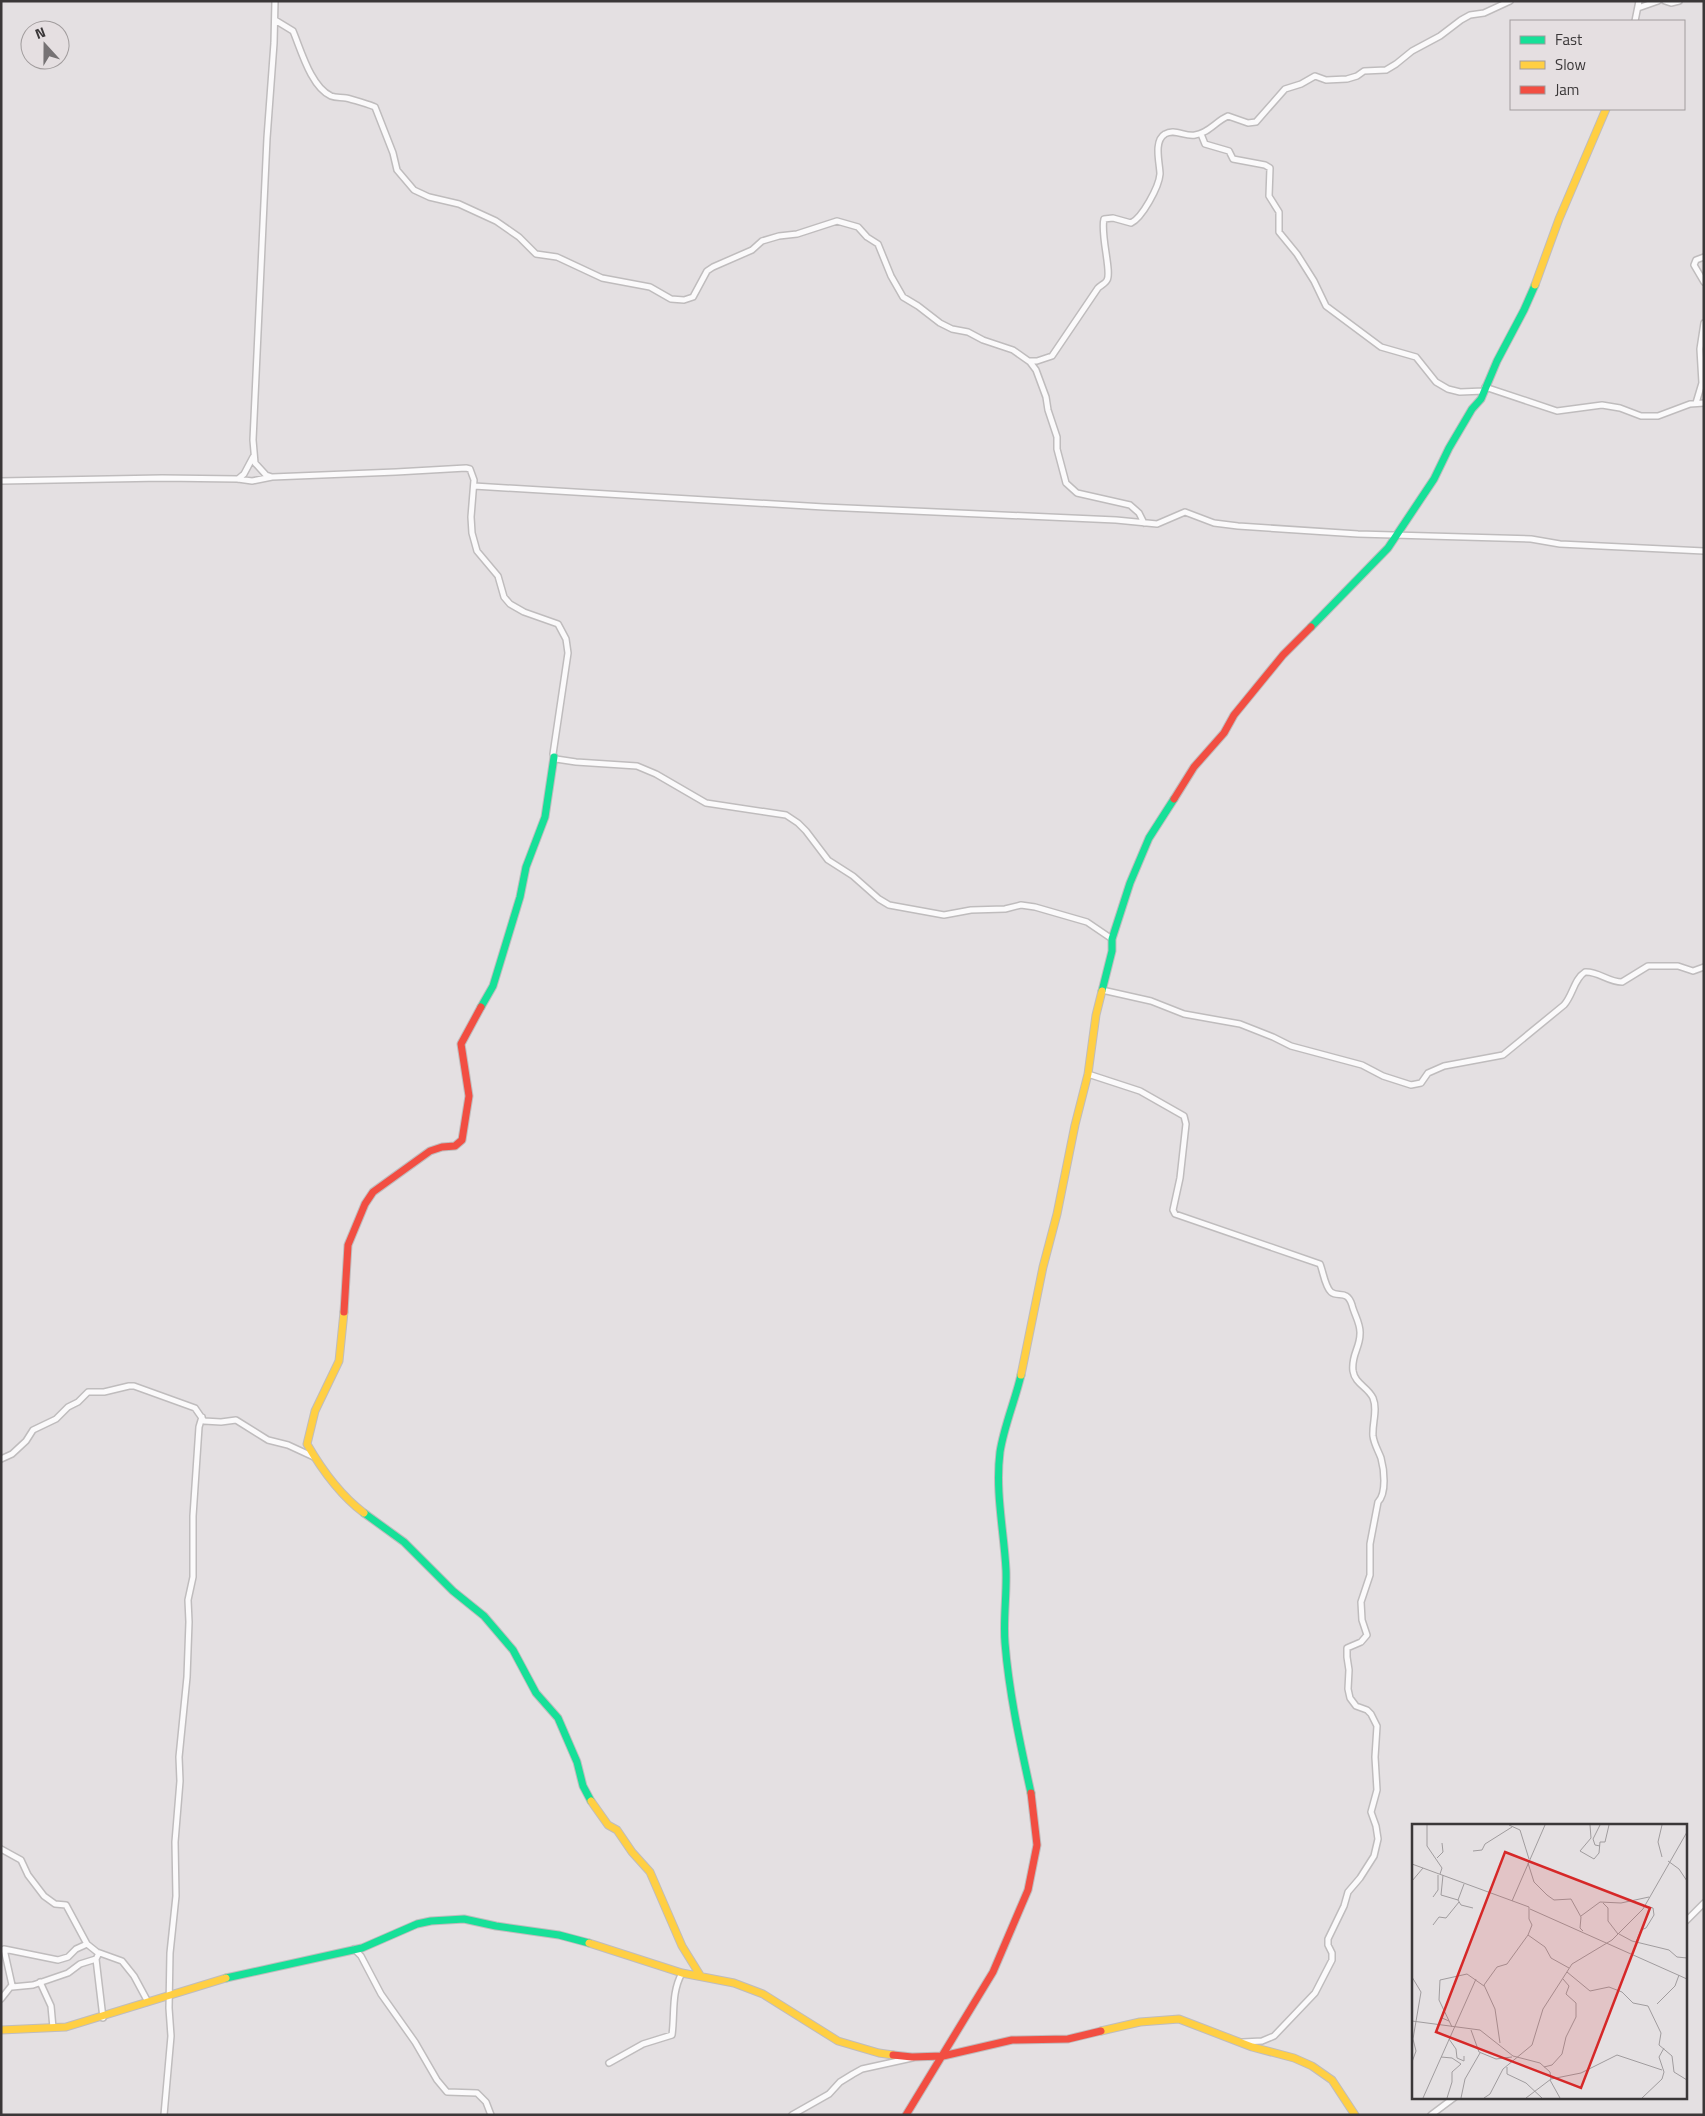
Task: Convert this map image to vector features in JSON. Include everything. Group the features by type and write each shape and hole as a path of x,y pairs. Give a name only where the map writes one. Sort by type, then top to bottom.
{"street":[{"path":"272,477 262,471 255,463 253,456 275,1"},
{"path":"1029,361 1037,361 1052,356 1098,288 1107,281 1104,220 1113,218 1131,223 1137,220 1146,207 1159,178 1157,157 1163,135 1172,132 1191,136 1201,134 1228,116 1248,124 1256,122 1285,89 1301,84 1312,76 1326,80 1347,79 1357,76 1364,71 1386,70 1412,51 1440,36 1461,20 1484,13 1510,1"},
{"path":"1634,20 1640,1"},
{"path":"1638,8 1658,1"},
{"path":"1664,1 1671,3 1679,1"},
{"path":"275,20 293,30 314,81 320,89 331,96 348,98 375,107 393,153 397,170 414,190 429,198 459,204 496,221 519,237 536,254 557,258 602,278 650,287 671,299 684,300 693,297 706,273 713,267 752,250 759,243 774,237 797,234 832,222 841,221 858,227 867,237 878,244 890,276 903,297 940,323 952,329 968,332 983,340 1014,350 1029,361 1036,370 1046,397 1048,410 1057,437 1057,449 1066,483 1077,493 1130,505 1139,513 1144,523"},
{"path":"906,2115 993,1972 1028,1890 1036,1856 1034,1805 1015,1719 1005,1642 1006,1571 1000,1512 1000,1454 1004,1431 1015,1402 1030,1339 1043,1267 1058,1214 1075,1125 1088,1074 1102,990 1112,951 1112,939 1133,876 1149,838 1194,767 1224,733 1234,714 1283,655 1364,574 1398,535 1434,479 1449,448 1481,399 1536,282 1558,220 1606,110"},
{"path":"1201,134 1205,144 1229,151 1232,159 1265,165 1270,168 1269,196 1279,212 1279,232 1297,254 1314,281 1326,306 1381,347 1416,357 1436,382 1448,389 1460,392 1485,389 1558,411 1602,405 1620,408 1641,416 1658,416 1696,403 1704,403"},
{"path":"1704,257 1696,259 1694,263 1696,271 1704,282"},
{"path":"1696,403 1702,383 1700,349 1704,323"},
{"path":"238,479 244,474 253,456"},
{"path":"1,481 138,478 238,479 252,481 272,477 466,468 472,471 474,486 471,517 473,541 477,551 498,576 504,597 515,607 558,624 566,639 568,653 558,710 554,757 544,817 526,867 520,897 493,986 461,1044 469,1096 462,1140 455,1146 442,1147 430,1152 389,1179 373,1192 361,1211 347,1251 347,1279 339,1361 315,1411 307,1444 314,1458 352,1504 404,1542 453,1591 484,1616 513,1650 536,1694 558,1718 577,1762 583,1786 590,1801 608,1825 617,1830 632,1852 650,1872 685,1951 700,1975"},
{"path":"474,486 824,507 1116,520 1144,523 1162,523 1185,512 1214,523 1230,526 1358,534 1532,539 1560,544 1704,551"},
{"path":"554,757 560,760 576,762 637,766 656,774 706,803 786,815 806,830 828,860 853,876 889,906 944,915 971,910 1005,909 1021,906 1035,907 1087,922 1112,939"},
{"path":"1102,990 1151,1001 1184,1014 1240,1024 1273,1036 1291,1046 1348,1060 1387,1078 1418,1085 1428,1073 1444,1066 1502,1055 1564,1005 1571,996 1578,979 1585,972 1590,971 1607,979 1622,982 1648,966 1678,966 1693,971 1704,967"},
{"path":"1088,1074 1140,1091 1184,1116 1186,1124 1180,1178 1173,1210 1175,1214 1320,1264 1330,1290 1334,1294 1343,1294 1352,1303 1360,1334 1353,1357 1354,1375 1360,1385 1370,1393 1374,1403 1374,1437 1381,1459 1383,1489 1381,1499 1378,1502 1370,1544 1370,1574 1361,1602 1362,1620 1367,1634 1361,1642 1348,1648 1346,1653 1350,1670 1348,1689 1350,1698 1356,1706 1367,1710 1371,1714 1377,1726 1375,1757 1377,1790 1370,1812 1378,1832 1377,1846 1374,1856 1360,1878 1348,1892 1344,1906 1328,1939 1332,1960 1315,1993 1274,2036 1262,2041 1237,2042"},
{"path":"1,1459 12,1454 26,1441 33,1430 56,1419 68,1407 78,1402 83,1395 91,1391 104,1392 128,1386 134,1386 195,1408 206,1422 236,1420 268,1440 288,1445 314,1458"},
{"path":"164,2115 171,2036 170,1953 176,1896 175,1842 180,1781 179,1757 187,1677 188,1600 193,1577 193,1516 199,1427 202,1417"},
{"path":"1,1849 21,1860 28,1875 44,1896 55,1904 66,1905 87,1944 99,1953 122,1961 134,1976 148,2002"},
{"path":"1688,1919 1704,1902"},
{"path":"1,2030 66,2027 103,2018 170,1994 275,1966 354,1950 383,1940 417,1924 431,1921 464,1919 496,1926 559,1935 682,1972 734,1983 763,1994 838,2041 879,2053 912,2057 943,2056 1012,2040 1074,2039 1140,2022 1179,2019 1237,2042 1294,2058 1329,2078 1355,2115"},
{"path":"12,1987 4,1949 58,1960 64,1959 76,1948 87,1944"},
{"path":"354,1950 361,1956 381,1994 415,2042 446,2092 477,2093 486,2102 491,2115"},
{"path":"99,1953 96,1959 103,2018"},
{"path":"1,1999 12,1987 29,1986 68,1973 80,1964 96,1959"},
{"path":"609,2063 643,2044 672,2035 673,1998 682,1972"},
{"path":"40,1982 51,2006 53,2028"},
{"path":"792,2115 828,2094 840,2082 853,2074 912,2057"},
{"path":"1431,2115 1454,2098"}],"traffic: fast":[{"path":"1311,627 1388,548 1434,479 1449,448 1472,409 1481,399 1497,361 1535,285"},
{"path":"481,1007 493,986 520,897 526,867 545,817 554,757"},
{"path":"1102,991 1112,951 1112,939 1130,883 1149,838 1174,799"},
{"path":"1021,1375 1002,1442 999,1482 1006,1570 1005,1634 1007,1662 1015,1718 1031,1793"},
{"path":"364,1513 404,1542 453,1591 484,1616 513,1650 536,1693 558,1718 577,1762 583,1786 591,1801"},
{"path":"226,1978 362,1948 417,1924 431,1921 464,1919 496,1926 559,1935 589,1943"}],"traffic: slow":[{"path":"1535,285 1559,219 1606,110"},
{"path":"1021,1375 1043,1267 1057,1214 1075,1125 1088,1074 1096,1015 1102,991"},
{"path":"344,1312 339,1361 315,1411 307,1444 332,1482 364,1513"},
{"path":"591,1801 608,1825 617,1830 632,1852 650,1872 682,1946 700,1975"},
{"path":"589,1943 682,1973 734,1983 763,1994 838,2041 879,2053 893,2055"},
{"path":"1,2030 66,2027 226,1978"},
{"path":"1101,2031 1140,2022 1179,2019 1252,2047 1294,2058 1312,2066 1332,2080 1355,2115"}],"traffic: jam":[{"path":"1174,799 1194,767 1224,733 1234,715 1283,655 1311,627"},
{"path":"344,1312 348,1245 365,1204 373,1192 430,1151 442,1147 455,1146 462,1140 469,1096 461,1044 481,1007"},
{"path":"906,2115 993,1972 1028,1890 1037,1845 1031,1793"},
{"path":"893,2055 912,2057 943,2056 1012,2040 1068,2039 1101,2031"}]}
